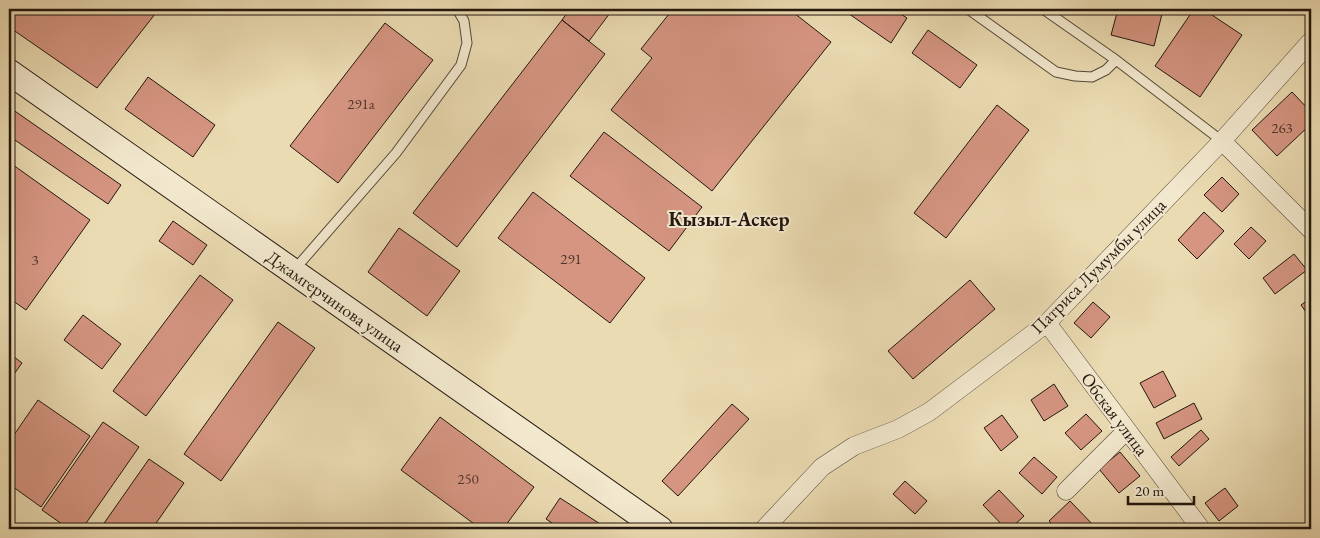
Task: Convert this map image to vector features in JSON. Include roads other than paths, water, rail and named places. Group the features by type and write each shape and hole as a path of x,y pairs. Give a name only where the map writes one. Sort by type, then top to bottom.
{"street":[{"name":"Патриса Лумумбы улица","path":"764,529 822,468 854,446 898,429 930,412 1047,323 1222,142 1311,42"},
{"name":"Джамгерчинова улица","path":"9,72 660,529"},
{"path":"1222,142 1311,230"},
{"name":"Обская улица","path":"1047,323 1201,529"},
{"path":"1066,491 1127,430"}],"lane":[{"path":"293,271 396,153 461,65 467,42 464,21 457,9"},
{"path":"968,9 1056,72 1092,77 1106,70 1116,60"},
{"path":"1043,9 1116,60 1222,142"}],"district":[{"name":"Кызыл-Аскер","path":"729,219"}]}
